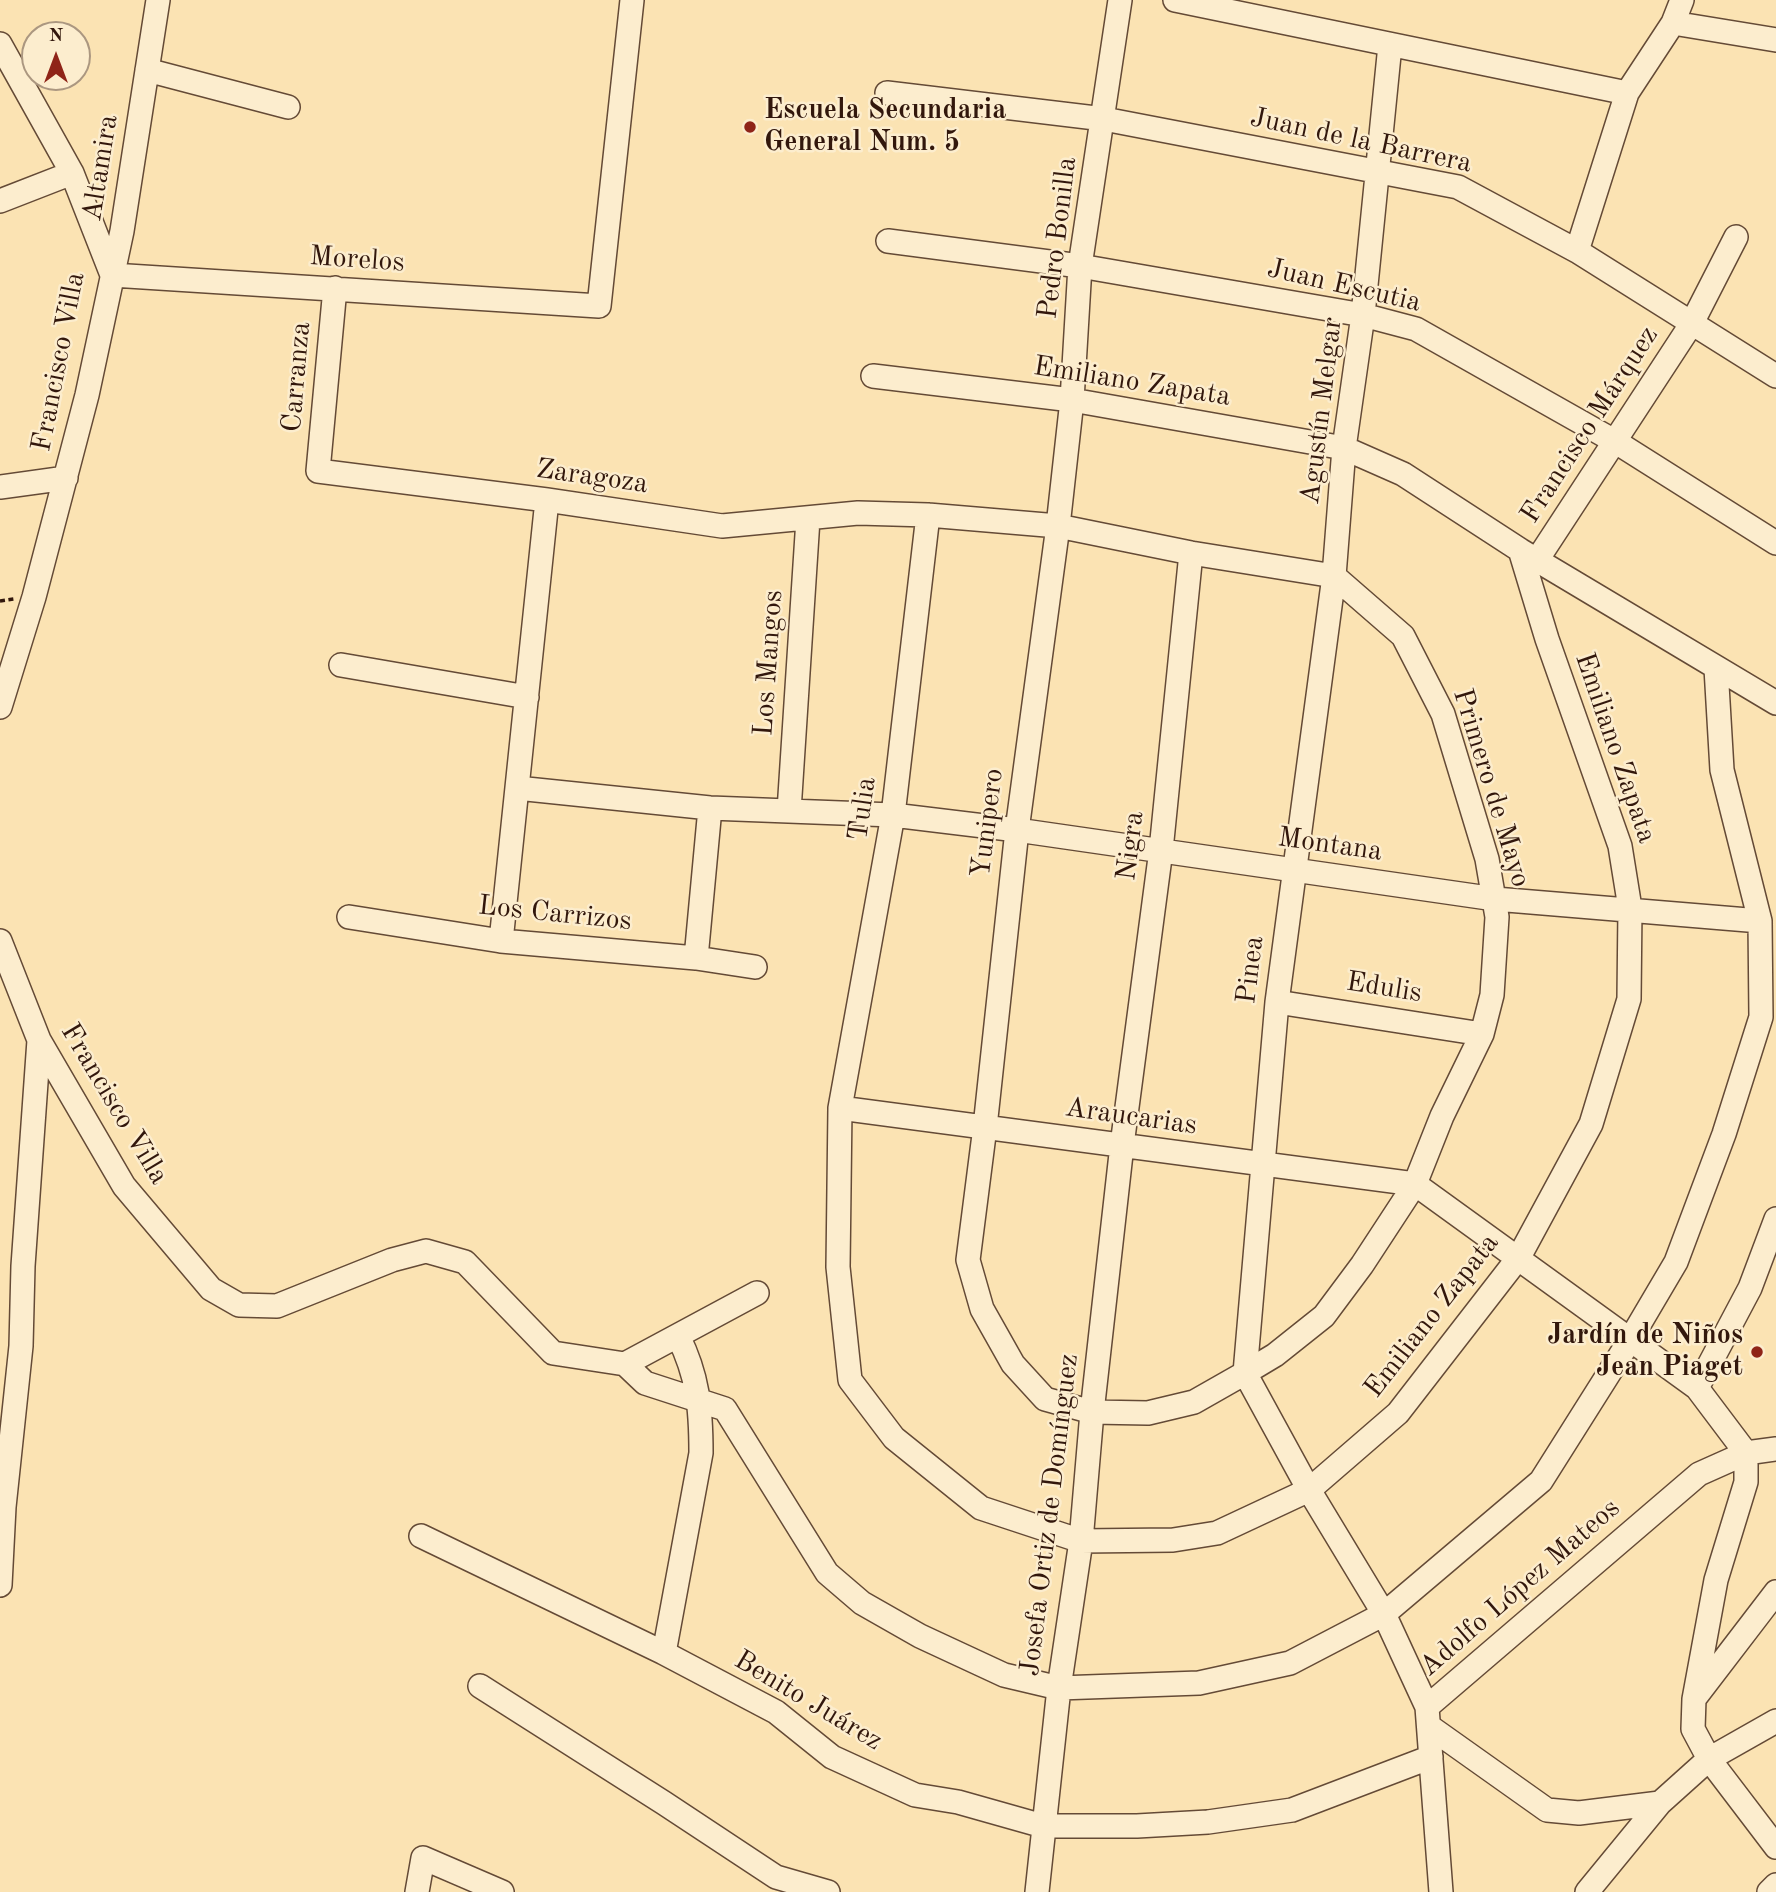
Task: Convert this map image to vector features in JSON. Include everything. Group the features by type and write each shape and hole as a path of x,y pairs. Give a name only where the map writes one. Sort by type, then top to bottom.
{"street":[{"name":"Altamira","path":"112,275 122,231 158,0"},
{"name":"Morelos","path":"112,275 598,306 632,0"},
{"name":"Pedro Bonilla","path":"1058,526 1072,400 1080,266 1120,0"},
{"path":"1175,0 1627,93"},
{"path":"1577,251 1627,93 1673,23 1682,0"},
{"path":"1673,23 1776,40"},
{"name":"Francisco Villa","path":"0,44 72,173 112,275 87,395 66,478 34,597 0,704"},
{"name":"Agustín Melgar","path":"1335,576 1344,448 1363,315 1390,45"},
{"path":"147,70 288,107"},
{"name":"Juan de la Barrera","path":"887,93 1104,119 1458,187 1577,251 1776,376"},
{"path":"0,201 72,173"},
{"name":"Francisco Márquez","path":"1528,555 1616,442 1692,323 1736,237"},
{"name":"Juan Escutia","path":"888,241 1080,266 1363,315 1416,328 1616,442 1776,543"},
{"name":"Carranza","path":"318,471 335,288"},
{"name":"Emiliano Zapata","path":"873,376 1072,400 1344,448 1403,474 1528,555 1776,703"},
{"name":"Zaragoza","path":"318,471 547,500 722,526 858,513 928,515"},
{"path":"0,487 66,478"},
{"path":"500,941 547,500"},
{"path":"928,515 1058,526 1191,553 1335,576"},
{"name":"Tulia","path":"839,1108 893,815 928,515"},
{"name":"Los Mangos","path":"789,811 808,519"},
{"name":"Yunipero","path":"985,1127 1017,830 1058,526"},
{"name":"Nigra","path":"1122,1145 1161,850 1191,553"},
{"name":"Emiliano Zapata","path":"839,1108 838,1267 850,1380 894,1438 981,1508 1081,1541 1173,1540 1217,1533 1309,1490 1398,1413 1519,1257 1591,1124 1629,999 1630,908 1620,846 1547,639 1528,555"},
{"name":"Pinea","path":"1245,1373 1277,1002 1335,576"},
{"name":"Primero de Mayo","path":"1335,576 1403,636 1443,714 1487,859 1495,899 1497,917 1492,995 1482,1034 1442,1116 1415,1184"},
{"path":"341,665 527,697"},
{"path":"757,1293 625,1364 645,1383 724,1409 827,1573 862,1603 920,1636 1004,1675 1059,1688 1199,1683 1290,1663 1384,1614 1541,1481 1676,1262 1724,1134 1761,1017 1760,920 1722,770 1716,668"},
{"name":"Montana","path":"517,788 710,808 893,815 1161,850 1495,899 1760,920"},
{"path":"696,958 710,808"},
{"name":"Los Carrizos","path":"349,917 500,941 696,958 755,967"},
{"name":"Francisco Villa","path":"0,941 39,1041 124,1186 211,1289 239,1306 277,1306 392,1260 426,1251 464,1262 553,1353 625,1364"},
{"name":"Edulis","path":"1277,1002 1482,1034"},
{"path":"0,1585 10,1347 23,1266 39,1041"},
{"name":"Araucarias","path":"839,1108 1415,1184"},
{"path":"985,1127 968,1261 982,1309 1013,1364 1045,1399 1092,1412 1148,1413 1194,1402 1245,1373 1275,1355 1324,1316 1362,1265 1415,1184 1697,1388 1746,1453 1746,1482 1716,1580 1694,1699 1693,1730 1709,1759 1776,1847"},
{"name":"Josefa Ortiz de Domínguez","path":"1037,1892 1059,1688 1081,1541 1092,1412 1122,1145"},
{"path":"1697,1388 1750,1288 1776,1219"},
{"path":"664,1653 701,1453 695,1372 678,1336"},
{"path":"1245,1373 1309,1490 1384,1614 1428,1717 1441,1892"},
{"name":"Adolfo López Mateos","path":"1428,1717 1699,1474 1746,1453 1776,1449"},
{"name":"Benito Juárez","path":"421,1536 664,1653 776,1712 832,1757 915,1795 958,1802 1043,1826 1137,1826 1208,1822 1292,1810 1431,1757"},
{"path":"1694,1699 1776,1592"},
{"path":"480,1686 776,1877 828,1892"},
{"path":"1428,1717 1547,1810 1579,1813 1660,1802"},
{"path":"1587,1892 1660,1802 1709,1759 1776,1721"},
{"path":"417,1892 423,1858 502,1892"},
{"path":"1769,1892 1776,1885"}],"place":[{"name":"Escuela Secundaria General Num. 5","path":"750,127"},
{"name":"Jardín de Niños Jean Piaget","path":"1757,1352"}]}
